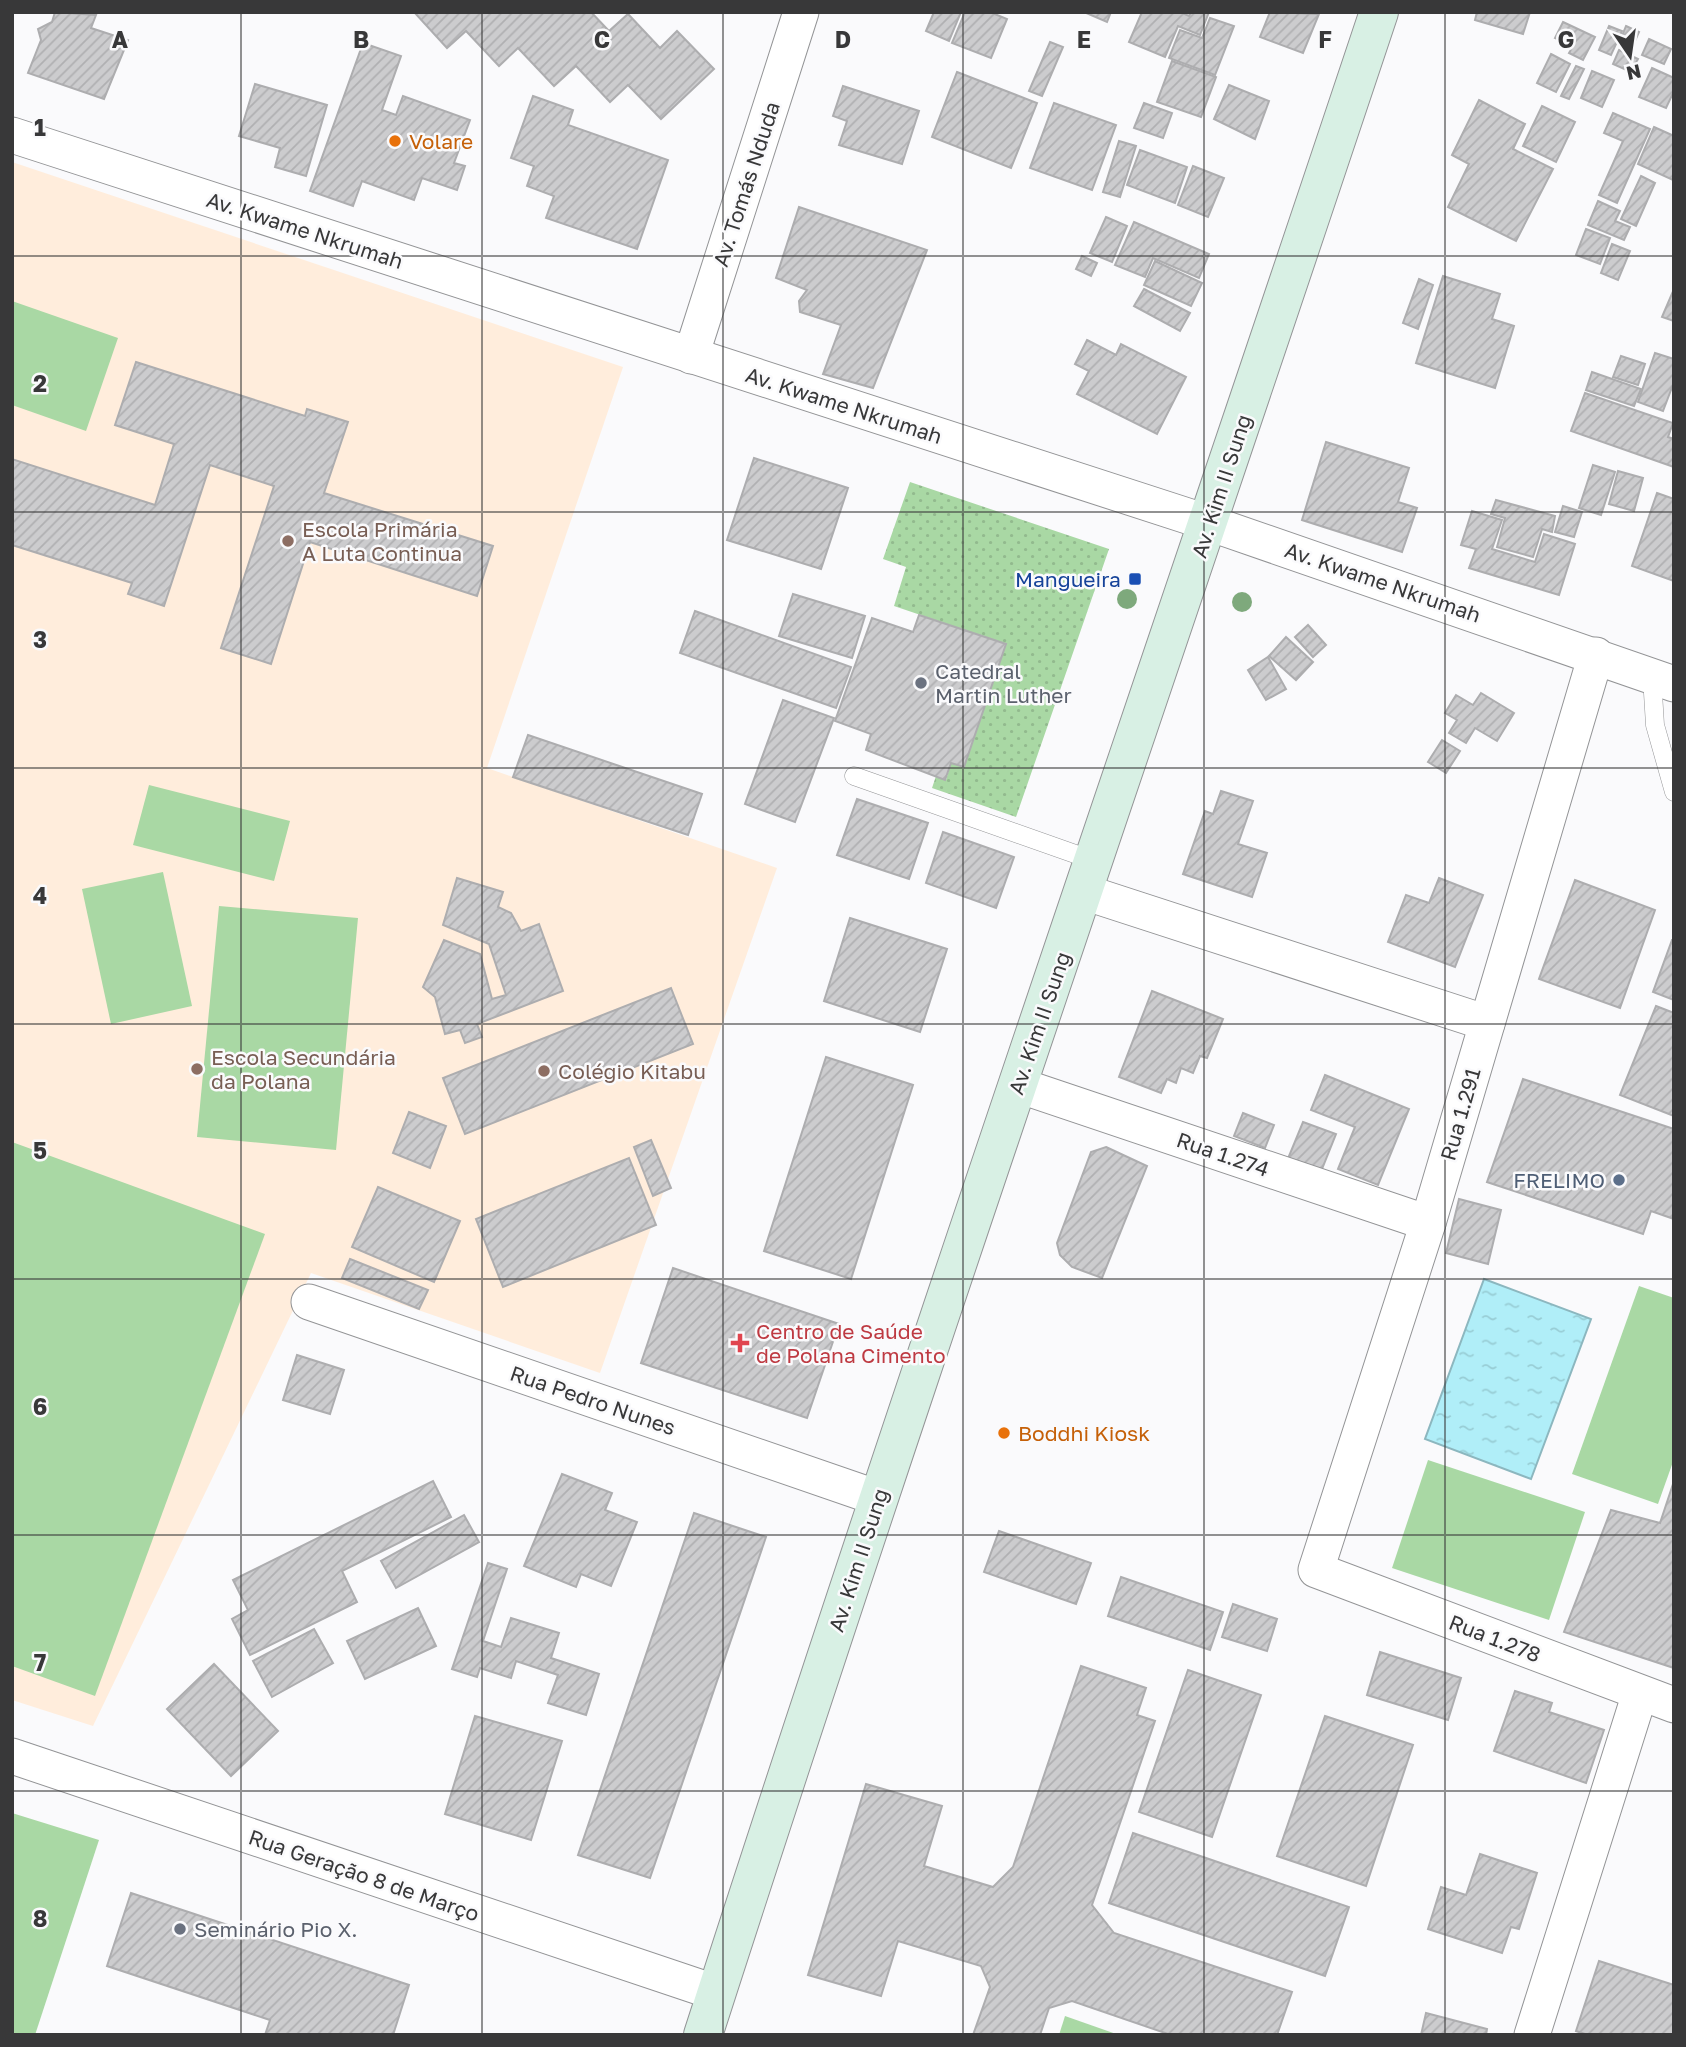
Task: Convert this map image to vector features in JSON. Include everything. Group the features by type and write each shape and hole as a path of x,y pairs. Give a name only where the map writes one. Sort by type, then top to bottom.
{"street":[{"name":"Av. Kim II Sung","path":"703,2035 878,1498 1209,523 1379,12"},
{"name":"Av. Tomás Nduda","path":"691,355 792,15"},
{"name":"Av. Kwame Nkrumah","path":"12,135 1209,523 1663,680"},
{"name":"Rua 1.291","path":"1315,1570 1428,1223 1596,655"},
{"path":"1089,877 1487,1023"},
{"name":"Rua 1.274","path":"1018,1085 1428,1223"},
{"name":"Rua Pedro Nunes","path":"309,1302 878,1498"},
{"name":"Rua 1.278","path":"1315,1570 1674,1705"},
{"path":"1532,2035 1640,1693"},
{"name":"Rua Geração 8 de Março","path":"12,1756 717,1993"}],"lane":[{"path":"1663,680 1655,725 1674,792"},
{"path":"854,776 1089,877"}],"shaded area":[{"path":"12,162 623,367 487,768 777,868 600,1373 311,1273 93,1726 12,1700"}],"green space":[{"path":"12,301 118,338 86,431 12,405"},
{"path":"910,482 1109,549 1016,817 932,788 936,776 946,780 951,763 964,766 1006,644 894,606 906,567 883,559"},
{"path":"149,785 290,821 274,881 133,845"},
{"path":"163,872 192,1006 111,1024 82,889"},
{"path":"219,906 358,918 336,1150 197,1137"},
{"path":"12,1142 265,1234 95,1696 12,1666"},
{"path":"1639,1286 1674,1298 1674,1459 1658,1504 1572,1474"},
{"path":"1428,1460 1585,1512 1549,1620 1392,1568"},
{"path":"12,1813 99,1840 35,2035 12,2035"},
{"path":"1065,2016 1119,2035 1059,2035"}],"water":[{"path":"1484,1279 1591,1319 1531,1479 1425,1439"}],"building":[{"path":"55,12 96,15 91,28 128,40 104,99 28,73 41,40 38,29 52,22"},
{"path":"414,12 591,12 609,31 628,14 660,48 677,31 714,69 661,119 628,85 610,102 576,66 554,86 518,48 499,66 466,31 447,48"},
{"path":"934,12 961,12 949,41 926,31"},
{"path":"965,12 990,12 1007,19 991,58 952,43"},
{"path":"1084,12 1111,12 1107,22"},
{"path":"1142,12 1180,12 1189,16 1191,12 1209,12 1200,35 1178,26 1165,57 1129,42"},
{"path":"1270,12 1319,14 1303,53 1260,37"},
{"path":"1477,12 1530,12 1523,34 1475,20"},
{"path":"1210,18 1234,26 1215,75 1169,58 1180,30 1202,38"},
{"path":"1563,22 1595,37 1583,60 1569,53 1573,46 1555,38"},
{"path":"1609,26 1622,31 1611,55 1599,50"},
{"path":"1626,26 1639,32 1635,41 1622,36"},
{"path":"1649,39 1671,49 1664,64 1642,55"},
{"path":"1050,42 1063,47 1042,96 1029,91"},
{"name":"Volare","path":"363,43 401,56 382,110 396,115 403,96 470,120 454,163 465,166 457,190 422,178 414,200 362,181 353,206 310,191"},
{"path":"1619,50 1638,59 1631,72 1613,64"},
{"path":"1551,54 1570,64 1556,92 1537,83"},
{"path":"1172,61 1216,77 1201,117 1157,102"},
{"path":"1576,66 1584,69 1569,99 1561,96"},
{"path":"1652,68 1674,78 1674,91 1666,108 1639,97"},
{"path":"1592,71 1614,80 1602,107 1581,98"},
{"path":"957,72 1037,103 1011,168 932,137"},
{"path":"255,84 327,105 306,176 275,167 280,148 239,136"},
{"path":"1229,85 1269,101 1255,139 1214,119"},
{"path":"843,86 919,111 902,164 839,145 847,121 833,116"},
{"path":"533,96 573,110 568,125 668,160 637,249 546,218 554,196 527,186 534,166 511,158"},
{"path":"1479,100 1525,124 1513,149 1553,169 1516,241 1448,207 1469,164 1452,155"},
{"path":"1054,103 1116,125 1092,190 1030,168"},
{"path":"1144,103 1172,113 1163,138 1134,128"},
{"path":"1542,106 1575,122 1556,162 1523,146"},
{"path":"1613,113 1650,129 1617,203 1599,195 1623,141 1604,133"},
{"path":"1654,127 1674,136 1673,180 1638,164"},
{"path":"1119,141 1136,146 1120,197 1103,192"},
{"path":"1140,150 1187,167 1175,203 1127,185"},
{"path":"1193,166 1224,178 1208,217 1178,205"},
{"path":"1641,176 1655,183 1636,226 1621,219"},
{"path":"1598,201 1620,211 1615,221 1630,227 1624,240 1588,225"},
{"path":"799,207 927,250 873,388 823,374 841,325 800,312 799,301 807,290 776,278"},
{"path":"1106,217 1127,226 1112,262 1090,253"},
{"path":"1134,222 1209,254 1199,278 1153,258 1145,277 1115,265"},
{"path":"1586,229 1610,238 1600,264 1576,255"},
{"path":"1612,244 1630,251 1618,280 1601,273"},
{"path":"1082,256 1097,263 1091,276 1076,269"},
{"path":"1155,261 1202,283 1191,306 1144,285"},
{"path":"1443,276 1500,294 1492,319 1514,326 1495,388 1416,363"},
{"path":"1419,279 1433,285 1418,329 1403,323"},
{"path":"1144,289 1190,313 1180,331 1134,306"},
{"path":"1674,289 1674,321 1662,317"},
{"path":"1087,340 1116,355 1121,344 1186,377 1157,434 1077,394 1089,371 1075,364"},
{"path":"1655,353 1674,359 1674,382 1663,411 1638,402"},
{"path":"1621,356 1645,364 1638,385 1613,377"},
{"path":"136,362 305,416 307,409 348,422 324,493 493,546 477,596 310,542 271,664 221,648 274,486 210,465 164,606 128,594 132,583 12,545 12,459 155,505 174,444 115,425"},
{"path":"1592,372 1641,389 1634,406 1586,390"},
{"path":"1585,393 1673,423 1668,437 1674,439 1674,467 1571,431"},
{"path":"1326,442 1409,468 1398,502 1417,508 1402,552 1302,520"},
{"path":"754,458 848,488 821,569 727,540"},
{"path":"1593,465 1615,472 1601,515 1579,508"},
{"path":"1618,471 1643,478 1634,511 1609,504"},
{"path":"1657,493 1674,499 1674,581 1632,566"},
{"path":"1496,500 1555,516 1552,532 1542,529 1533,557 1497,547 1505,518 1491,514"},
{"path":"1563,506 1582,512 1574,537 1555,532"},
{"path":"1472,511 1502,520 1492,549 1535,562 1544,534 1575,544 1559,595 1469,568 1476,549 1461,545"},
{"path":"793,594 865,616 852,658 779,636"},
{"path":"695,611 851,667 836,708 680,653"},
{"name":"Catedral Martin Luther","path":"919,615 1006,644 964,767 951,763 945,780 866,750 871,734 835,721 872,618 913,632"},
{"path":"1308,625 1326,645 1313,657 1295,637"},
{"path":"1286,637 1313,662 1296,680 1269,656"},
{"path":"1268,657 1286,689 1266,700 1248,670"},
{"path":"1481,693 1514,713 1497,741 1475,728 1466,743 1449,733 1457,720 1445,713 1456,695 1473,705"},
{"path":"783,700 834,718 795,822 745,804"},
{"path":"528,735 702,794 688,835 513,777"},
{"path":"1442,740 1460,751 1446,773 1428,762"},
{"path":"1221,791 1253,801 1238,844 1267,853 1252,897 1183,874 1205,811 1213,814"},
{"path":"857,799 928,823 909,879 837,855"},
{"path":"943,832 1014,857 996,908 926,883"},
{"path":"457,878 503,892 498,907 511,913 521,931 539,924 563,991 477,1024 482,1037 465,1043 460,1030 445,1034 435,997 423,987 444,940 480,954 492,999 506,995 489,944 443,925"},
{"path":"1439,878 1483,895 1455,967 1388,942 1406,895 1429,903"},
{"path":"1575,880 1655,910 1620,1008 1539,979"},
{"path":"850,918 947,949 920,1032 824,1001"},
{"path":"1674,940 1674,1000 1653,992"},
{"path":"671,988 693,1044 465,1134 443,1078"},
{"path":"1152,991 1223,1019 1207,1058 1200,1056 1193,1073 1181,1068 1176,1083 1167,1079 1161,1093 1119,1077"},
{"path":"1656,1006 1674,1013 1674,1116 1620,1095"},
{"path":"826,1057 913,1085 851,1279 764,1251"},
{"path":"1325,1075 1409,1109 1378,1185 1338,1169 1355,1127 1311,1110"},
{"path":"1523,1079 1674,1129 1674,1219 1651,1211 1643,1234 1487,1182"},
{"path":"409,1112 446,1126 430,1168 393,1153"},
{"path":"1243,1113 1274,1125 1265,1148 1234,1136"},
{"path":"1303,1122 1336,1134 1320,1174 1287,1161"},
{"path":"651,1140 671,1188 653,1196 634,1147"},
{"path":"1106,1147 1147,1166 1102,1278 1072,1267 1060,1255 1057,1243 1091,1152"},
{"path":"629,1158 656,1225 503,1287 476,1219"},
{"path":"378,1187 460,1221 434,1282 352,1247"},
{"path":"1459,1199 1501,1210 1488,1264 1446,1253"},
{"path":"350,1259 428,1290 419,1309 342,1278"},
{"name":"Centro de Saúde de Polana Cimento","path":"673,1268 839,1324 807,1418 641,1363"},
{"path":"297,1355 344,1370 330,1414 283,1400"},
{"path":"562,1474 612,1493 605,1510 637,1522 611,1586 581,1574 576,1587 524,1566"},
{"path":"433,1481 451,1517 342,1571 357,1602 250,1655 232,1619 248,1610 233,1580"},
{"path":"1674,1481 1674,1668 1564,1632 1611,1510 1660,1523"},
{"path":"694,1513 766,1537 650,1878 578,1855"},
{"path":"464,1515 479,1542 396,1588 381,1561"},
{"path":"999,1531 1091,1563 1076,1604 984,1572"},
{"path":"488,1563 507,1569 483,1641 501,1647 511,1618 559,1633 551,1658 599,1674 586,1715 548,1703 558,1675 516,1661 511,1678 480,1668 477,1677 452,1669"},
{"path":"1121,1577 1223,1612 1210,1650 1108,1616"},
{"path":"1233,1604 1277,1619 1267,1651 1222,1637"},
{"path":"418,1608 436,1646 365,1679 347,1641"},
{"path":"314,1629 333,1663 272,1697 253,1661"},
{"path":"1380,1652 1461,1678 1448,1720 1367,1695"},
{"path":"214,1664 278,1731 231,1776 167,1709"},
{"path":"1081,1666 1146,1688 1137,1715 1155,1721 1092,1905 1114,1933 1292,1992 1277,2035 1171,2035 1072,2001 1049,2008 1040,2035 973,2035 990,1987 981,1966 898,1941 881,1996 808,1975 866,1784 942,1806 924,1866 993,1887 1013,1867"},
{"path":"1188,1670 1261,1695 1212,1837 1139,1812"},
{"path":"1515,1691 1552,1703 1549,1712 1604,1730 1586,1783 1494,1751"},
{"path":"475,1716 562,1741 531,1840 445,1814"},
{"path":"1325,1716 1413,1745 1366,1886 1277,1856"},
{"path":"1133,1833 1349,1907 1325,1976 1109,1903"},
{"path":"1480,1854 1537,1873 1519,1929 1511,1927 1502,1953 1428,1929 1441,1887 1466,1895"},
{"name":"Seminário Pio X.","path":"131,1893 409,1985 393,2035 265,2035 270,2020 107,1966"},
{"path":"1599,1961 1674,1985 1674,2035 1588,2035 1576,2031"},
{"path":"1426,2013 1487,2029 1486,2035 1421,2035"}],"place":[{"name":"Volare","path":"395,141"},
{"name":"Escola Primária A Luta Continua","path":"288,541"},
{"name":"Mangueira","path":"1135,579"},
{"name":"Catedral Martin Luther","path":"921,683"},
{"name":"Escola Secundária da Polana","path":"197,1069"},
{"name":"Colégio Kitabu","path":"544,1071"},
{"name":"FRELIMO","path":"1619,1180"},
{"name":"Centro de Saúde de Polana Cimento","path":"740,1343"},
{"name":"Boddhi Kiosk","path":"1004,1433"},
{"name":"Seminário Pio X.","path":"180,1929"}]}
